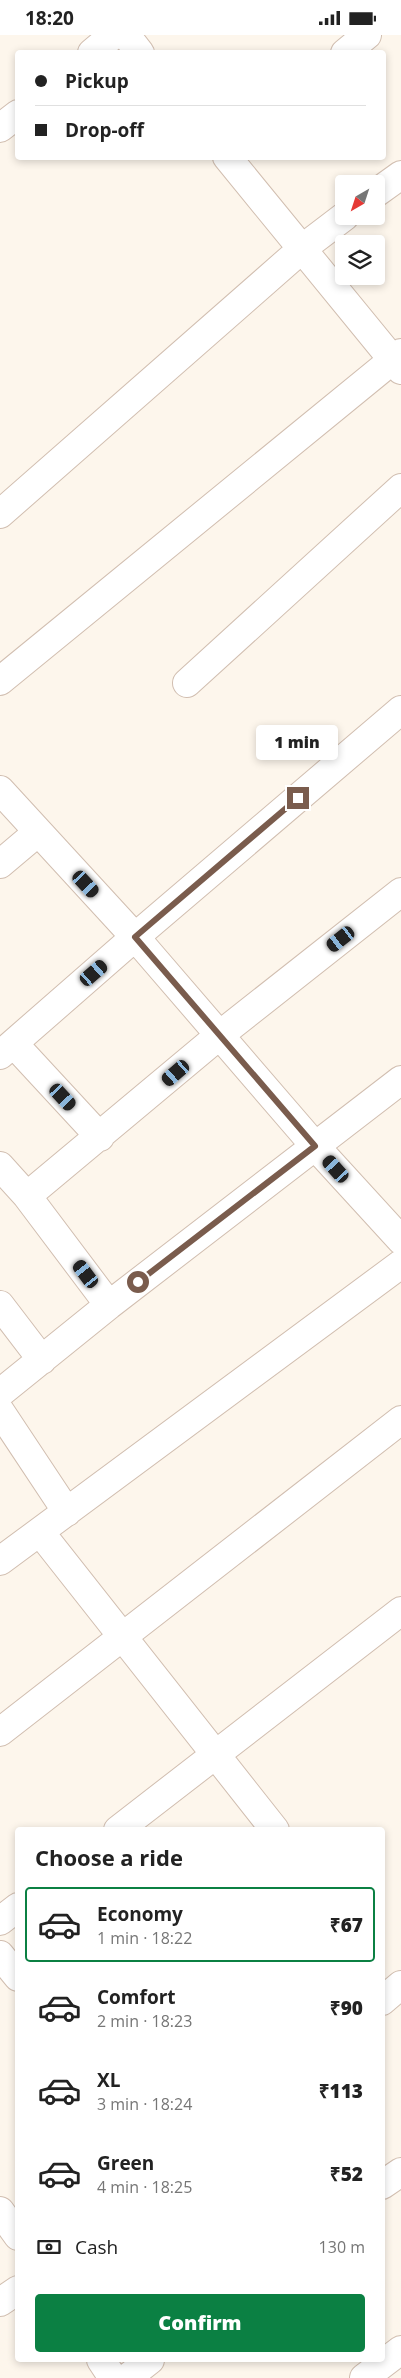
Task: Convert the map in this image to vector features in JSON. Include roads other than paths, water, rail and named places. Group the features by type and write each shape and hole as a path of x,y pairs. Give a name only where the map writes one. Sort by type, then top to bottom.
{"street":[{"path":"96,50 113,35"},
{"path":"126,35 138,50"},
{"path":"348,50 366,35"},
{"path":"0,128 15,116"},
{"path":"0,681 398,361 230,160"},
{"path":"385,187 401,175"},
{"path":"0,513 303,248 335,224"},
{"path":"187,683 401,488"},
{"path":"100,1137 7,1050 135,937 401,710"},
{"path":"0,790 135,937 221,1034 315,1146 401,1240"},
{"path":"0,865 38,832"},
{"path":"27,1196 100,1137 221,1034 401,892"},
{"path":"0,1393 109,1305 401,1080"},
{"path":"0,1166 27,1196 109,1305"},
{"path":"0,1561 401,1264"},
{"path":"0,1305 42,1360"},
{"path":"0,1411 66,1512"},
{"path":"0,1731 123,1638 401,1420"},
{"path":"40,1532 273,1827"},
{"path":"122,1827 401,1611"},
{"path":"0,1921 15,1909"},
{"path":"0,1955 15,1973"},
{"path":"385,1998 401,1985"},
{"path":"385,2183 401,2172"},
{"path":"0,2211 15,2233"},
{"path":"0,2302 15,2292"},
{"path":"364,2378 401,2350"},
{"path":"102,2362 113,2378"},
{"path":"127,2378 147,2362"}]}
